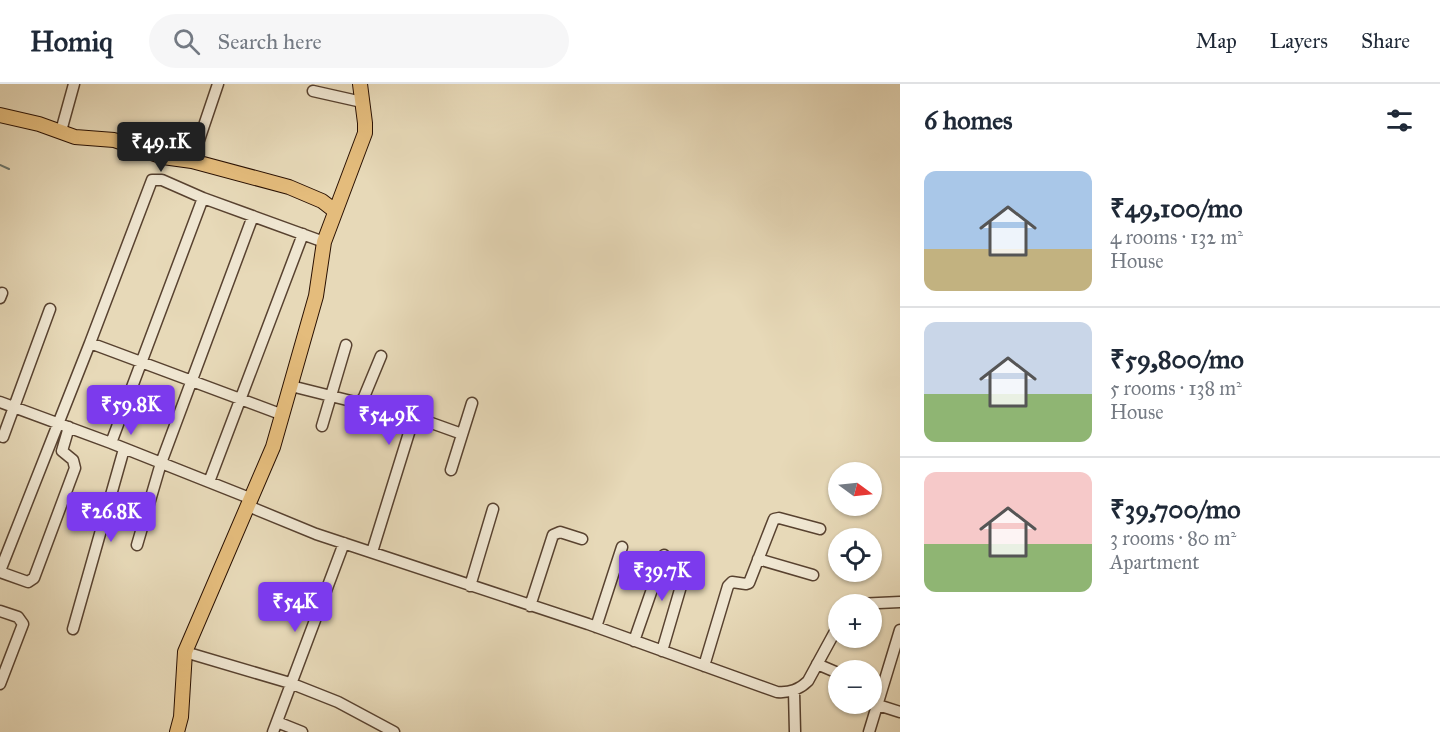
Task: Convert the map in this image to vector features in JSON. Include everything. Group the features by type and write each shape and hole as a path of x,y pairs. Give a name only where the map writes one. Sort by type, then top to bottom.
{"main road":[{"path":"177,732 181,717 185,652 273,447 283,416 316,296 314,238 335,211 365,133 360,84"},
{"path":"0,115 86,139 114,140 163,157 192,161 289,187 322,201 335,211"}],"street":[{"path":"61,131 74,84"},
{"path":"192,161 218,84"},
{"path":"313,91 362,102"},
{"path":"64,425 62,451 73,460 75,468 34,578 27,582 0,572 64,425 90,343 152,180 162,180 203,198 314,238 239,400 209,482"},
{"path":"111,443 203,198"},
{"path":"137,545 161,463 253,216"},
{"path":"3,437 50,309"},
{"path":"90,343 283,416"},
{"path":"322,426 346,345"},
{"path":"291,386 360,402 381,356"},
{"path":"0,402 209,482 344,543 634,640 777,692 794,691 802,687 808,681 828,644"},
{"path":"450,470 472,403"},
{"path":"372,552 412,420 423,420 462,434"},
{"path":"73,629 124,449"},
{"path":"470,586 493,509"},
{"path":"704,666 729,583 749,583 774,519 779,518 820,529"},
{"path":"530,606 553,535 560,532 582,539"},
{"path":"302,732 275,727 344,543"},
{"path":"596,627 622,547"},
{"path":"634,640 664,555"},
{"path":"662,651 689,559"},
{"path":"758,559 813,575"},
{"path":"882,603 900,602"},
{"path":"0,610 18,617 23,624 0,684"},
{"path":"882,693 900,630"},
{"path":"185,652 291,683 338,702 394,732"},
{"path":"817,664 828,669"},
{"path":"794,691 795,732"},
{"path":"882,706 900,712"},
{"path":"869,732 875,714"}],"waterway":[{"path":"0,165 9,169"}]}
